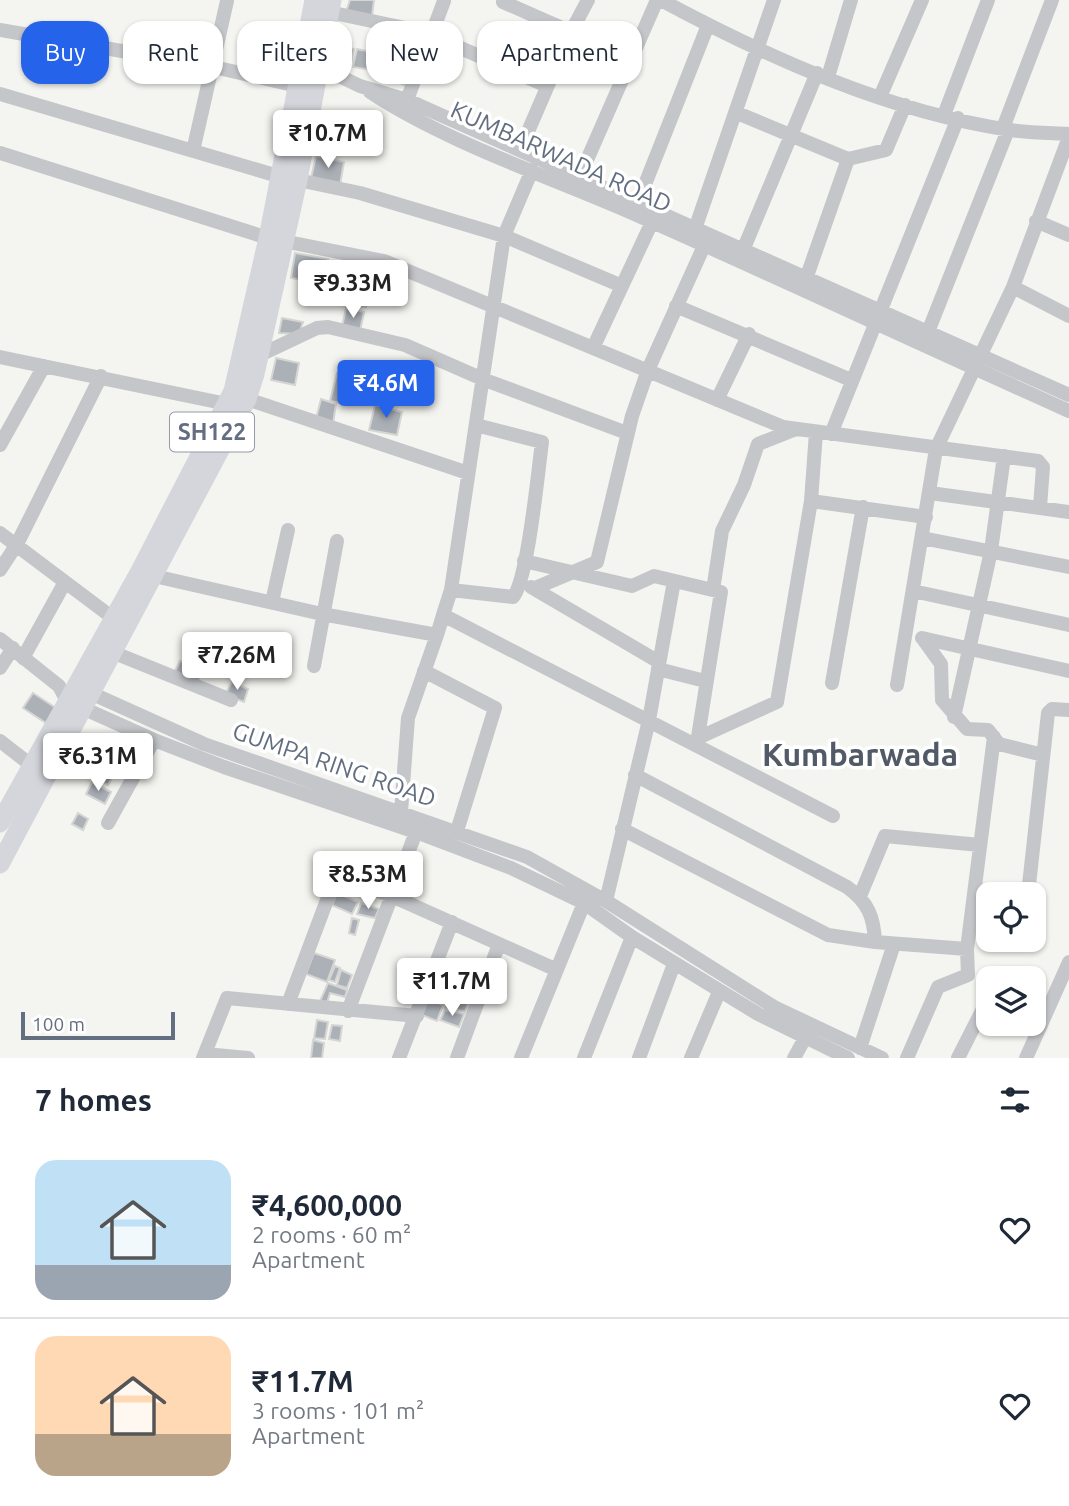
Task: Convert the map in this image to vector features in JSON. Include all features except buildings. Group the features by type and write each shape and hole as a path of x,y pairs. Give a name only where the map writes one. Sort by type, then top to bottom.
{"main road":[{"name":"SH122","path":"321,21 325,4"},
{"path":"0,864 75,695 112,652 247,399 260,355 275,239 299,180 308,84"},
{"name":"SH122","path":"0,823 31,765 75,695 227,404 275,239 278,176 297,86"}],"street":[{"path":"429,7 445,0"},
{"path":"437,21 445,0"},
{"path":"577,21 589,0"},
{"path":"580,176 659,0 758,47 880,97 1006,129 1069,136 1064,163 1036,221 1013,287 936,449 897,685"},
{"path":"535,589 580,572 598,561 626,433 648,370 703,235 737,113 774,0"},
{"path":"744,248 791,136 823,75 851,0"},
{"path":"880,97 922,0"},
{"path":"831,434 951,117 988,0"},
{"path":"928,332 1052,0"},
{"path":"223,21 227,1"},
{"path":"503,2 546,21"},
{"path":"325,4 382,21"},
{"path":"638,202 709,25"},
{"path":"0,30 123,51"},
{"path":"463,49 547,86 520,150"},
{"path":"223,69 297,86"},
{"path":"352,82 360,86"},
{"path":"193,151 210,84"},
{"path":"407,100 413,84"},
{"name":"KUMBARWADA ROAD","path":"360,86 407,100 580,176 979,363 1069,395"},
{"name":"KUMBARWADA ROAD","path":"360,86 389,105 652,222 744,248 807,276 877,316 928,332 979,363 1069,411"},
{"path":"0,94 278,176"},
{"path":"737,113 848,159 886,150 905,105"},
{"path":"0,153 275,239 384,261 783,427 1041,462 1040,507"},
{"path":"807,276 848,159"},
{"path":"401,812 408,719 451,590 505,236 532,170"},
{"path":"299,180 360,193 505,236 622,286"},
{"path":"1036,221 1069,235"},
{"path":"593,348 652,222"},
{"path":"1013,287 1069,316"},
{"path":"676,306 749,334 851,380"},
{"path":"260,355 317,328 328,327 405,345 485,380 626,433"},
{"path":"717,400 749,334"},
{"path":"0,356 227,404"},
{"path":"0,445 44,366"},
{"path":"0,570 16,544 101,376"},
{"path":"247,399 468,473"},
{"path":"451,590 509,598 516,594 524,561 542,442 476,425"},
{"path":"713,590 722,531 744,485 758,444 796,429"},
{"path":"697,741 777,702 811,501 816,432"},
{"path":"954,716 971,650 991,551 1004,456"},
{"path":"930,493 1069,512"},
{"path":"811,501 926,517"},
{"path":"832,683 863,507"},
{"path":"272,602 289,530"},
{"path":"0,533 113,618"},
{"path":"922,538 1069,567"},
{"path":"314,666 337,541"},
{"path":"524,561 632,586 654,576 721,592 697,741"},
{"path":"154,576 323,614 437,635"},
{"path":"606,901 649,720 674,581"},
{"path":"0,668 18,653 65,582"},
{"path":"520,584 535,589 658,666 705,681"},
{"path":"913,591 1069,625"},
{"path":"443,615 649,720 697,741 833,816"},
{"path":"907,635 1069,671"},
{"path":"0,639 75,695"},
{"path":"923,639 940,661 941,698 967,729 988,730 999,744 1043,755"},
{"path":"112,652 231,700"},
{"path":"424,671 495,708 457,831"},
{"name":"GUMPA RING ROAD","path":"75,695 154,740 511,868 584,903 719,992 848,1058"},
{"name":"GUMPA RING ROAD","path":"75,695 204,744 457,831 535,861 606,901 774,1007 882,1058"},
{"path":"1029,882 1049,710 1069,710"},
{"path":"907,1058 938,987 968,975 967,949 994,737"},
{"path":"108,823 154,740"},
{"path":"0,741 31,765"},
{"path":"635,775 839,881 860,896 872,917 874,942"},
{"path":"622,829 821,932 874,942 967,949"},
{"path":"348,1011 416,832"},
{"path":"860,896 885,836 979,845"},
{"path":"288,1004 335,877 392,896 557,970"},
{"path":"521,1058 584,903"},
{"path":"399,1058 452,922"},
{"path":"584,1058 632,937"},
{"path":"457,1058 499,944"},
{"path":"860,1048 894,944"},
{"path":"1026,1058 1069,962"},
{"path":"639,1058 674,964"},
{"path":"691,1058 719,992"},
{"path":"247,1058 204,1056 224,999 417,1016"},
{"path":"958,1058 976,1023"},
{"path":"794,1058 805,1038"}],"district":[{"name":"Kumbarwada","path":"860,755"}]}
